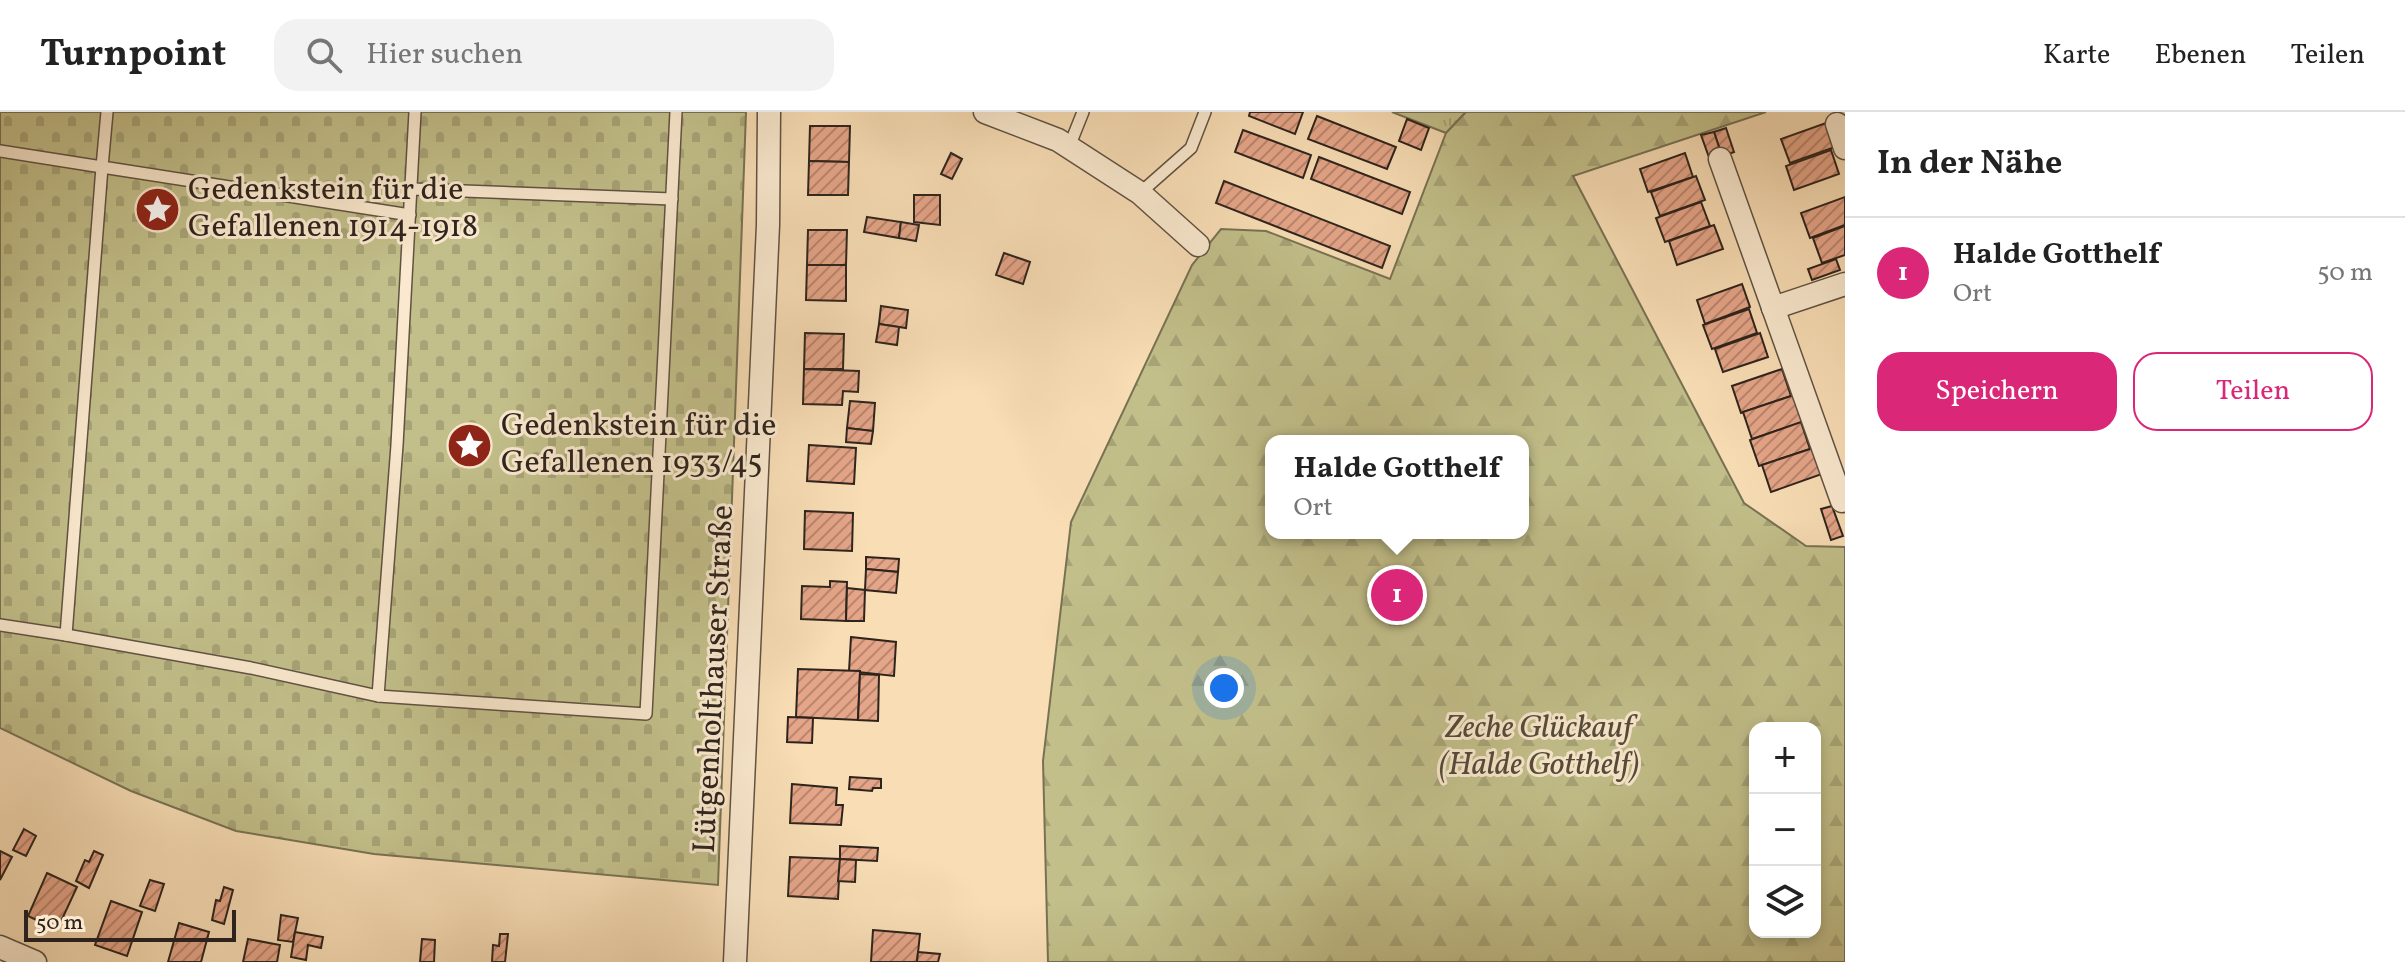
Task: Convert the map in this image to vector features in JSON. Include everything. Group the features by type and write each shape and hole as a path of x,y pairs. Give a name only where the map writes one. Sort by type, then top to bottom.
{"street":[{"name":"Lütgenholthauser Straße","path":"735,962 768,241 769,112"},
{"path":"1000,114 1058,140 1140,193 1198,245"},
{"path":"1837,124 1845,148"},
{"path":"1720,159 1842,501"},
{"path":"1773,308 1845,284"},
{"path":"0,947 35,962"}],"lane":[{"path":"66,635 107,112"},
{"path":"378,696 397,445 415,112"},
{"path":"0,625 251,668 378,696 646,714 676,112"},
{"path":"1069,147 1083,112"},
{"path":"1140,193 1191,148 1205,112"},
{"path":"0,151 410,215"},
{"path":"412,189 672,199"}],"green space":[{"path":"0,112 746,112 718,885 374,854 236,831 131,791 0,728"},
{"path":"1392,112 1466,112 1446,133"},
{"name":"Zeche Glückauf (Halde Gotthelf)","path":"1466,112 1766,112 1573,176 1744,503 1806,546 1845,547 1845,962 1048,962 1043,761 1071,522 1192,265 1221,229 1266,231 1390,279 1446,133"}],"building":[{"path":"1250,112 1303,112 1295,134 1249,116"},
{"path":"1317,116 1396,147 1387,169 1308,139"},
{"path":"1407,119 1429,128 1421,150 1399,141"},
{"path":"1826,123 1835,147 1790,163 1781,139"},
{"path":"810,126 850,126 849,162 809,161"},
{"path":"1726,128 1734,152 1722,156 1714,132"},
{"path":"1243,130 1311,155 1303,178 1235,152"},
{"path":"1714,132 1722,156 1710,160 1701,135"},
{"path":"1831,150 1839,174 1794,190 1786,166"},
{"path":"951,153 962,159 952,179 941,174"},
{"path":"1685,153 1693,177 1648,192 1640,169"},
{"path":"1319,157 1410,192 1402,214 1311,179"},
{"path":"809,161 849,162 848,195 808,195"},
{"path":"1696,176 1705,200 1660,216 1651,192"},
{"path":"1224,181 1390,246 1382,268 1216,203"},
{"path":"914,195 940,195 940,225 914,222"},
{"path":"1845,197 1845,225 1810,238 1801,213"},
{"path":"1701,202 1710,226 1665,242 1656,218"},
{"path":"867,217 901,222 899,238 864,232"},
{"path":"901,222 919,225 916,241 899,238"},
{"path":"1714,225 1723,249 1677,265 1669,241"},
{"path":"1845,226 1845,255 1822,263 1813,238"},
{"path":"808,230 847,230 846,265 807,265"},
{"path":"1004,253 1030,262 1023,284 996,275"},
{"path":"1836,259 1840,270 1812,280 1808,269"},
{"path":"807,265 846,265 846,301 806,300"},
{"path":"1742,284 1750,307 1705,324 1697,300"},
{"path":"881,306 908,310 906,328 879,324"},
{"path":"1749,309 1757,333 1712,349 1703,325"},
{"path":"879,324 899,327 897,345 876,342"},
{"path":"805,333 844,334 843,369 804,369"},
{"path":"1760,333 1768,357 1723,372 1715,349"},
{"path":"804,369 859,371 858,392 843,391 842,405 803,404"},
{"path":"1782,369 1791,396 1741,413 1732,386"},
{"path":"1794,395 1803,422 1752,439 1743,412"},
{"path":"850,401 875,403 873,431 847,428"},
{"path":"1801,422 1810,449 1759,466 1750,440"},
{"path":"847,428 873,431 871,444 846,442"},
{"path":"809,445 856,448 854,484 807,481"},
{"path":"1813,448 1822,474 1771,492 1762,465"},
{"path":"1832,506 1843,536 1831,540 1821,509"},
{"path":"805,511 853,513 852,551 804,549"},
{"path":"866,557 899,559 898,572 866,569"},
{"path":"866,569 898,572 896,593 865,590"},
{"path":"830,581 847,582 846,621 801,619 802,586 830,587"},
{"path":"847,588 865,590 864,621 846,621"},
{"path":"851,637 896,642 894,676 849,671"},
{"path":"798,669 860,671 858,720 796,717"},
{"path":"860,674 879,675 878,721 858,720"},
{"path":"788,717 813,718 812,743 787,742"},
{"path":"850,777 881,779 881,788 873,788 872,791 849,789"},
{"path":"792,784 837,788 836,805 843,805 841,825 790,823"},
{"path":"24,829 36,836 26,856 13,850"},
{"path":"840,846 878,848 877,861 840,859"},
{"path":"0,851 12,857 0,880"},
{"path":"94,851 103,855 89,888 76,881 85,860 89,862"},
{"path":"790,857 840,859 838,899 788,896"},
{"path":"840,859 856,860 855,882 838,881"},
{"path":"47,873 77,887 57,930 28,916"},
{"path":"150,880 164,884 155,911 140,906"},
{"path":"224,887 233,890 224,924 212,920 216,900 220,901"},
{"path":"111,901 142,912 127,956 95,945"},
{"path":"281,915 298,918 293,942 278,940"},
{"path":"179,923 209,932 201,962 168,962"},
{"path":"873,930 920,934 917,962 871,962"},
{"path":"295,932 323,937 321,948 308,945 306,960 291,957"},
{"path":"500,934 508,934 505,962 492,962 493,945 499,946"},
{"path":"248,939 280,945 277,962 243,962"},
{"path":"422,939 435,940 434,962 420,962"},
{"path":"918,952 940,954 938,962 917,962"}],"place":[{"name":"Gedenkstein für die Gefallenen 1914-1918","path":"157,209"},
{"name":"Gedenkstein für die Gefallenen 1933/45","path":"470,445"},
{"name":"Halde Gotthelf","path":"1397,595"}]}
